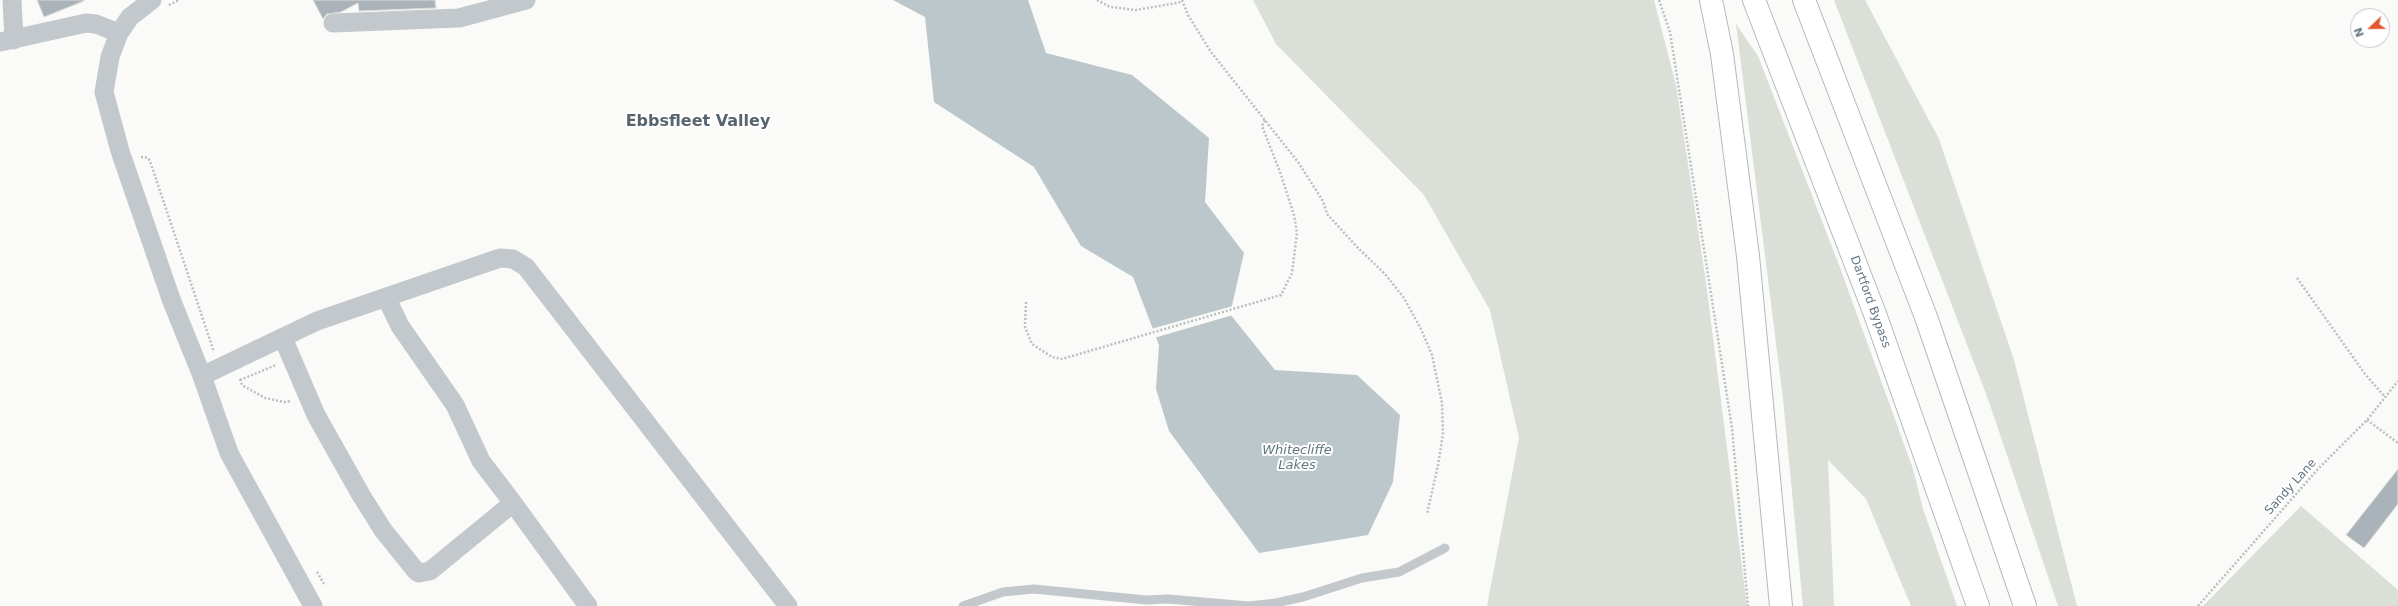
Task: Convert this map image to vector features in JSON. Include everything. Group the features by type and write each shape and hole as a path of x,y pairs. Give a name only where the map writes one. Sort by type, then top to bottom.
{"highway":[{"path":"1711,0 1722,54 1748,256 1781,606"},
{"name":"Dartford Bypass","path":"1754,0 1875,314 1978,606"},
{"path":"1804,0 1926,317 2025,606"}],"street":[{"path":"12,0 7,41 86,23 96,24 119,33"},
{"path":"333,23 459,18 497,4 526,0"},
{"path":"159,3 130,17 119,33 110,57 104,92 120,150 168,291 210,372 229,453 313,606"},
{"path":"210,372 317,321 500,258 513,258 521,263 788,606"},
{"path":"386,297 400,326 456,405 481,461 588,606"},
{"path":"282,338 307,395 360,495 383,530 416,571 424,573 434,568 513,503"}],"lane":[{"path":"963,606 1003,592 1034,589 1146,600 1168,599 1245,606 1276,603 1303,597 1362,578 1399,572 1445,548"}],"path":[{"path":"159,3 179,0"},
{"path":"1097,0 1110,7 1136,10 1182,1 1208,48 1298,162 1323,201 1327,214 1357,248 1386,274 1404,298 1432,355 1442,403 1443,434 1427,514"},
{"path":"1659,0 1670,32 1732,428 1748,606"},
{"path":"1026,302 1025,319 1028,336 1032,344 1042,352 1062,359 1275,298 1283,294 1290,280 1295,258 1296,233 1294,215 1282,178 1262,126 1265,119"},
{"path":"137,154 150,161 210,372 225,385 291,359"},
{"path":"2297,278 2365,374 2385,397"},
{"path":"240,380 242,385 268,399 287,402 307,395"},
{"name":"Sandy Lane","path":"2198,606 2318,469 2367,420 2398,380"},
{"path":"2367,420 2398,443"},
{"path":"313,565 324,584"}],"shaded area":[{"path":"1253,0 1654,0 1676,85 1706,282 1747,606 1487,606 1519,438 1490,310 1424,195 1276,44"},
{"path":"1834,0 1865,0 1939,139 2014,360 2077,606 2058,606 1988,399"},
{"path":"1736,24 1758,56 1839,265 1913,469 1923,509 1957,606 1911,606 1866,499 1828,460 1834,606 1803,606 1783,399"},
{"path":"2301,506 2398,590 2398,606 2203,606"}],"water":[{"name":"Whitecliffe Lakes","path":"893,0 1028,0 1046,53 1132,75 1209,138 1205,202 1244,253 1230,314 1275,370 1357,375 1400,415 1393,482 1368,535 1259,553 1169,431 1156,389 1159,345 1133,277 1081,246 1034,167 934,102 925,17"}],"pier":[{"path":"1233,306 1233,315 1154,338 1151,329"}],"building":[{"path":"37,0 84,0 84,1 44,17"},
{"path":"313,0 435,0 436,8 359,11 358,3 341,12 327,14 323,19"},
{"path":"2398,469 2398,504 2364,548 2346,535"}],"district":[{"name":"Ebbsfleet Valley","path":"698,122"}]}
